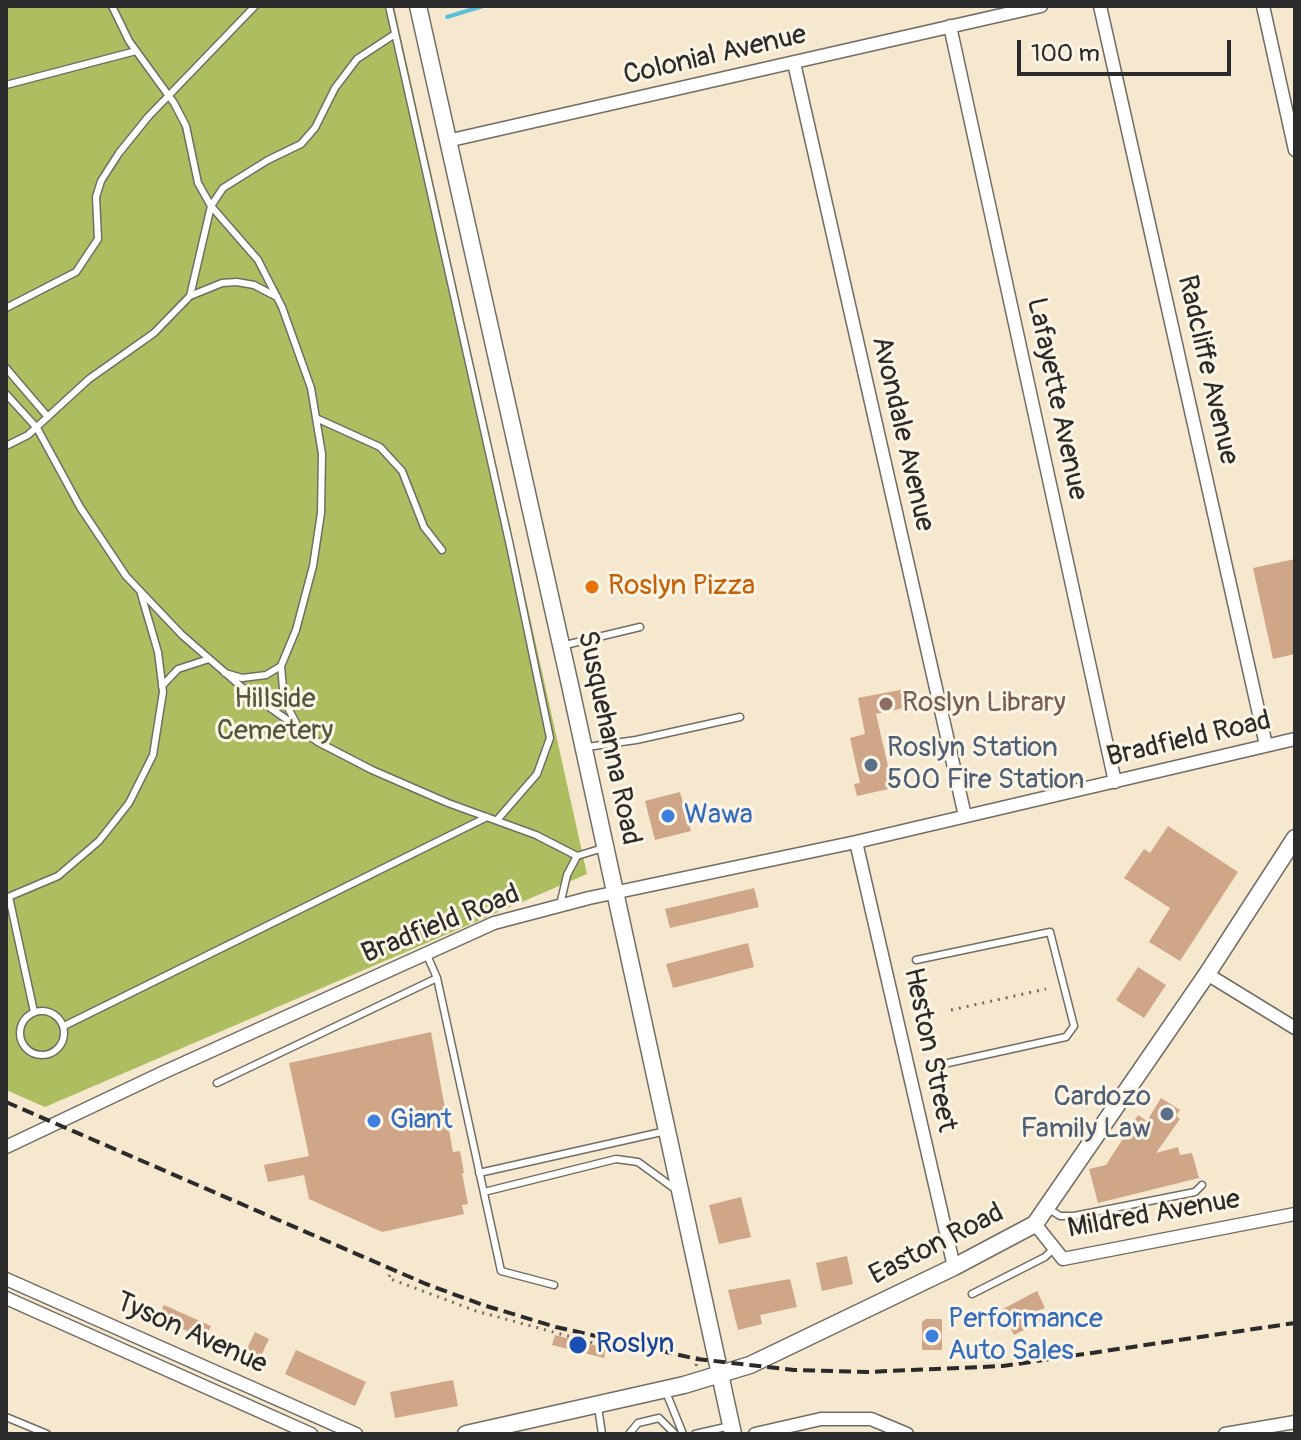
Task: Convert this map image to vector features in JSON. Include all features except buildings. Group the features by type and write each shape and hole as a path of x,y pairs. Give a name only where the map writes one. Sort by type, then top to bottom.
{"main road":[{"name":"Susquehanna Road","path":"418,6 732,1430"},
{"name":"Easton Road","path":"466,1434 720,1375 775,1354 1035,1224 1207,974 1295,838"}],"street":[{"name":"Colonial Avenue","path":"447,141 1041,6"},
{"name":"Radcliffe Avenue","path":"1100,6 1266,745"},
{"path":"1263,6 1295,150"},
{"name":"Lafayette Avenue","path":"950,26 1115,782"},
{"name":"Avondale Avenue","path":"794,63 965,816"},
{"name":"Bradfield Road","path":"6,1147 494,923 560,905 856,842 1295,739"},
{"name":"Heston Street","path":"856,842 954,1267"},
{"path":"1207,974 1295,1028"},
{"name":"Mildred Avenue","path":"1035,1224 1063,1259 1295,1214"},
{"name":"Tyson Avenue","path":"6,1279 356,1434"},
{"name":"Tyson Avenue","path":"6,1298 311,1434"},
{"path":"755,1434 821,1419 871,1419 907,1434"},
{"path":"1225,1434 1282,1429 1295,1422"}],"lane":[{"path":"112,6 136,51 169,96 186,126 198,183 211,206 258,260 278,298 311,388 322,454 319,526 303,605 281,666 284,700 303,731"},
{"path":"6,308 76,272 98,239 96,197 101,181 119,153 255,6"},
{"path":"389,6 550,738 537,774 497,820"},
{"path":"190,296 211,206 223,188 301,144 315,128 335,88 357,59 395,34"},
{"path":"6,85 136,51"},
{"path":"6,446 28,435 89,379 154,333 190,296 222,283 237,282 254,285 278,298"},
{"path":"6,368 48,417"},
{"path":"6,394 37,428 80,507 126,576 182,635 225,673 318,742 372,770 536,835 577,856"},
{"path":"316,418 380,447 402,471 424,527 442,550"},
{"path":"34,1012 7,898 58,876 99,841 129,803 153,755 162,686 158,652 140,591"},
{"path":"561,646 640,627"},
{"path":"162,686 178,669 209,659"},
{"path":"225,673 256,679 281,666"},
{"path":"583,747 636,740 740,717"},
{"path":"64,1026 487,817"},
{"path":"560,905 567,875 577,856 605,847"},
{"path":"916,960 1050,932 1074,1026 1066,1037 939,1065"},
{"path":"427,954 437,978 501,1271 554,1285"},
{"path":"217,1083 437,978"},
{"path":"34,1012 49,1012 64,1026 64,1041 60,1048 47,1055 26,1050 20,1036 23,1021 34,1012"},
{"path":"479,1173 666,1131"},
{"path":"484,1192 616,1159 638,1162 679,1193"},
{"path":"1046,1208 1060,1216 1074,1216 1195,1192 1202,1185"},
{"path":"972,1294 1045,1257 1053,1249"},
{"path":"665,1389 680,1434"},
{"path":"597,1403 602,1434"},
{"path":"6,1417 47,1434"},
{"path":"629,1434 638,1423 659,1418 680,1434"},
{"path":"695,1434 732,1430"}],"path":[{"path":"951,1010 1046,989"},
{"path":"390,1275 388,1278 476,1311 623,1351"},
{"path":"696,1366 698,1355"}],"green space":[{"name":"Hillside Cemetery","path":"6,6 394,6 587,874 45,1107 6,1090"}],"waterway":[{"path":"447,17 483,6"}],"railway":[{"path":"6,1102 426,1284 556,1327 697,1359 794,1370 867,1372 1003,1366 1295,1323"}],"place":[{"name":"Roslyn Pizza","path":"592,587"},
{"name":"Roslyn Library","path":"886,704"},
{"name":"Roslyn Station 500 Fire Station","path":"871,765"},
{"name":"Wawa","path":"668,816"},
{"name":"Cardozo Family Law","path":"1167,1114"},
{"name":"Giant","path":"374,1121"},
{"name":"Performance Auto Sales","path":"932,1336"},
{"name":"Roslyn","path":"578,1345"}]}
